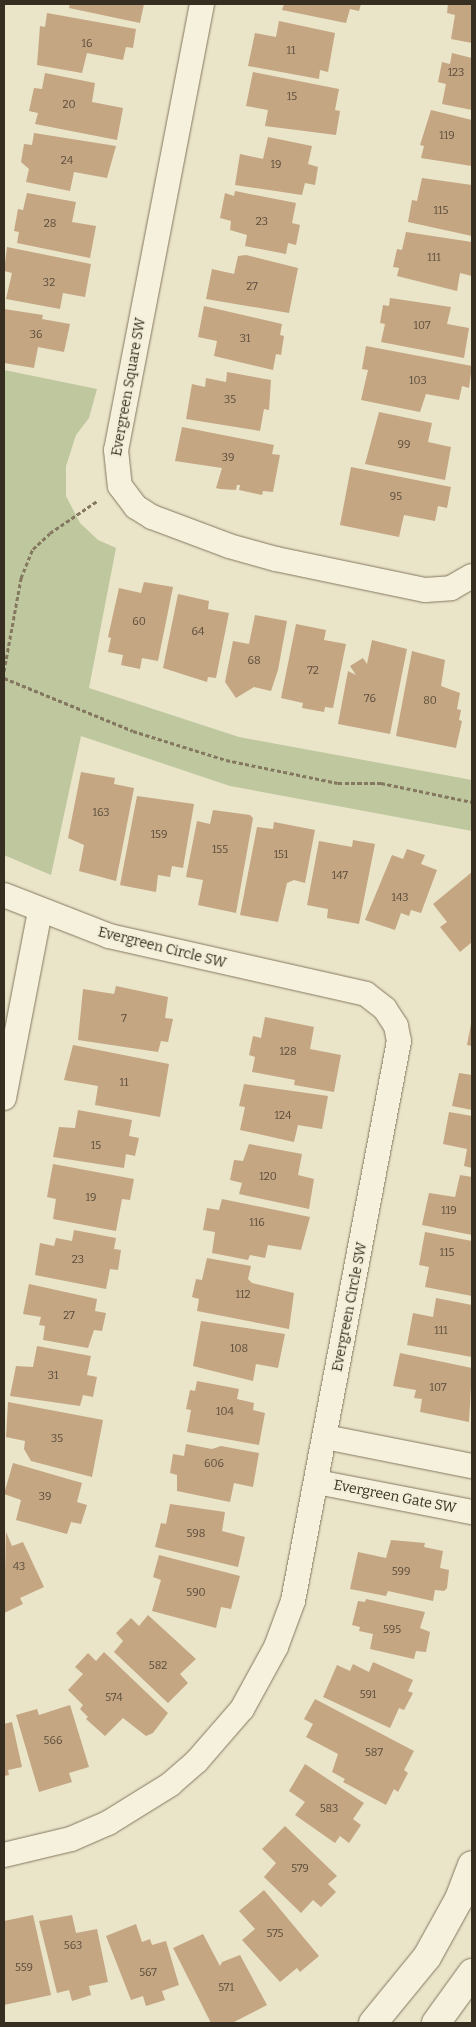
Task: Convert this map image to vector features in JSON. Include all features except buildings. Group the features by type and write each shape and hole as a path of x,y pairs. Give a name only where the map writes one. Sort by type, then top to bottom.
{"main road":[{"path":"373,2023 400,1994 431,1950 460,1899 472,1865"},
{"path":"436,2023 472,1973"}],"street":[{"name":"Evergreen Square SW","path":"120,486 116,450 202,4"},
{"path":"120,486 136,507 152,517 229,546 276,559 425,590 451,588 472,576"},
{"name":"Evergreen Circle SW","path":"4,895 40,911 109,936 164,951 349,988 366,994 385,1009 396,1026 399,1055 293,1602 260,1679 220,1736 171,1784 108,1823 71,1839 4,1855"},
{"path":"4,1098 40,911"},
{"path":"325,1438 472,1466"},
{"name":"Evergreen Gate SW","path":"317,1482 472,1512"}],"path":[{"path":"4,671 20,578 33,549 78,512 120,486"},
{"path":"4,678 133,730 226,760 338,783 381,783 472,802"}],"green space":[{"path":"4,370 97,389 89,418 76,435 66,466 66,496 80,523 98,540 116,548 89,688 239,737 472,780 472,831 230,786 81,736 51,875 4,855"}]}
